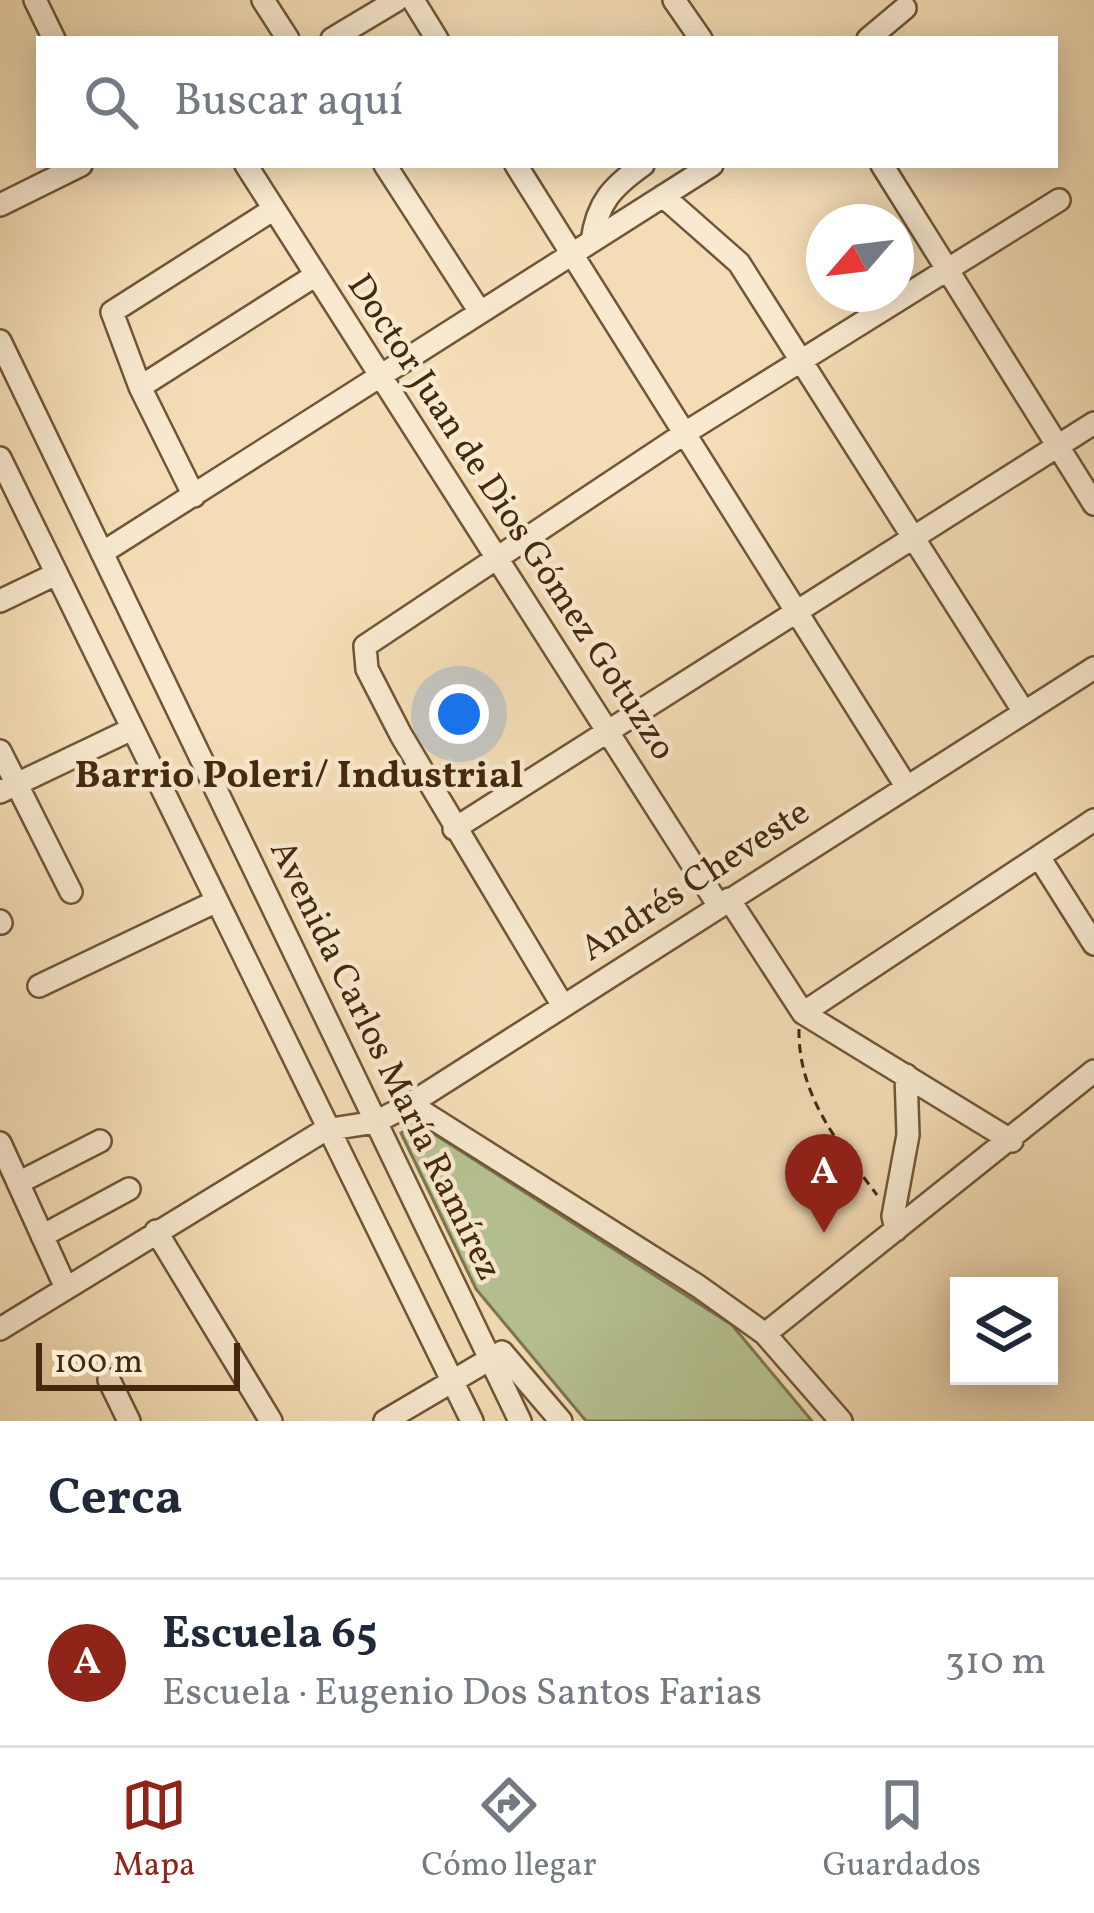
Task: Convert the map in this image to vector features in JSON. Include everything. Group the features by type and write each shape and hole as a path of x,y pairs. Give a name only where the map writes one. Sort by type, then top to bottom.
{"street":[{"path":"35,0 53,36"},
{"path":"263,0 286,36"},
{"path":"337,36 397,0"},
{"path":"413,0 435,36"},
{"path":"674,0 698,36"},
{"path":"872,36 909,4"},
{"path":"893,36 909,4"},
{"path":"0,206 75,168"},
{"name":"Doctor Juan de Dios Gómez Gotuzzo","path":"248,168 607,731 803,1013"},
{"path":"387,168 480,312"},
{"path":"518,168 906,786"},
{"path":"592,241 596,211 614,186 639,168"},
{"path":"102,553 707,168"},
{"path":"884,168 1094,504"},
{"path":"663,196 739,263 1024,712"},
{"path":"563,1006 454,829 367,669 365,646 685,434 1059,200"},
{"path":"194,496 140,388 112,312 274,209"},
{"path":"140,388 316,275"},
{"name":"Avenida Carlos María Ramírez","path":"0,341 520,1421"},
{"path":"454,829 1094,423"},
{"path":"0,458 325,1130 472,1421"},
{"path":"0,601 56,574"},
{"name":"Andrés Cheveste","path":"325,1130 376,1122 410,1104 1094,669"},
{"path":"8,788 133,729"},
{"path":"0,751 8,788 70,892"},
{"path":"1012,1141 803,1013 1094,820"},
{"path":"1039,857 1094,944"},
{"path":"39,986 217,901"},
{"path":"765,1334 894,1223 1012,1141 1094,1071"},
{"path":"894,1223 908,1135 907,1075"},
{"path":"410,1104 698,1286 765,1334 841,1421"},
{"path":"0,1329 325,1130"},
{"path":"18,1184 100,1141"},
{"path":"0,1143 66,1288"},
{"path":"42,1236 129,1189"},
{"path":"156,1232 271,1421"},
{"path":"385,1421 502,1352 561,1421"},
{"path":"109,1380 130,1421"}],"path":[{"path":"803,1013 798,1034 809,1090 823,1122 894,1223"}],"green space":[{"path":"417,1123 732,1325 812,1421 586,1421 476,1289 401,1133"}],"place":[{"name":"Escuela 65","path":"824,1233"}],"district":[{"name":"Barrio Poleri/ Industrial","path":"299,777"}]}
